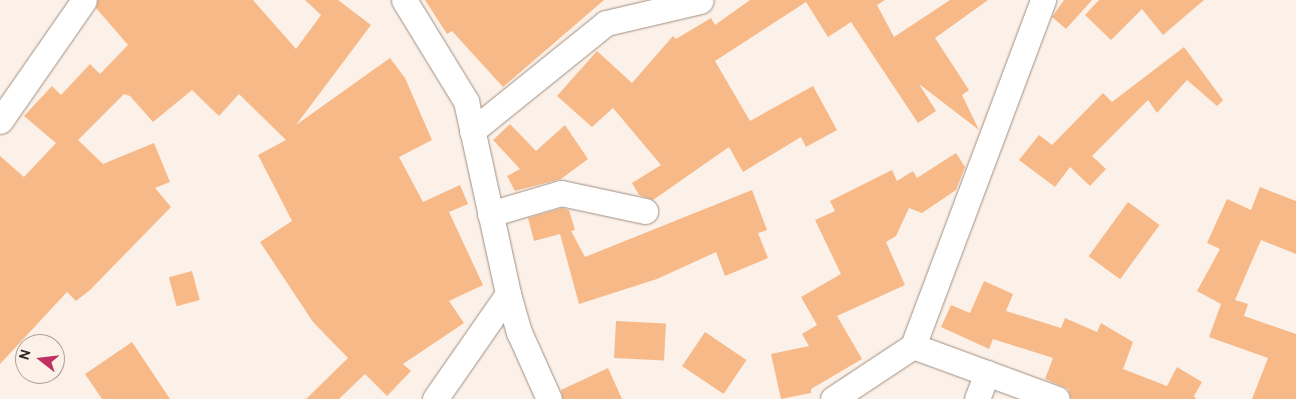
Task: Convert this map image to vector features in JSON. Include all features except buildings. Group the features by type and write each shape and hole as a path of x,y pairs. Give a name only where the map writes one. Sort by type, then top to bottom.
{"street":[{"path":"0,121 84,0"},
{"path":"404,0 466,101 508,294 519,332 549,399"},
{"path":"833,399 913,346 1043,0"},
{"path":"472,131 606,23 700,2"},
{"path":"490,214 561,193 645,211"},
{"path":"435,399 508,294"},
{"path":"913,346 1057,399"},
{"path":"977,399 987,373"}]}
